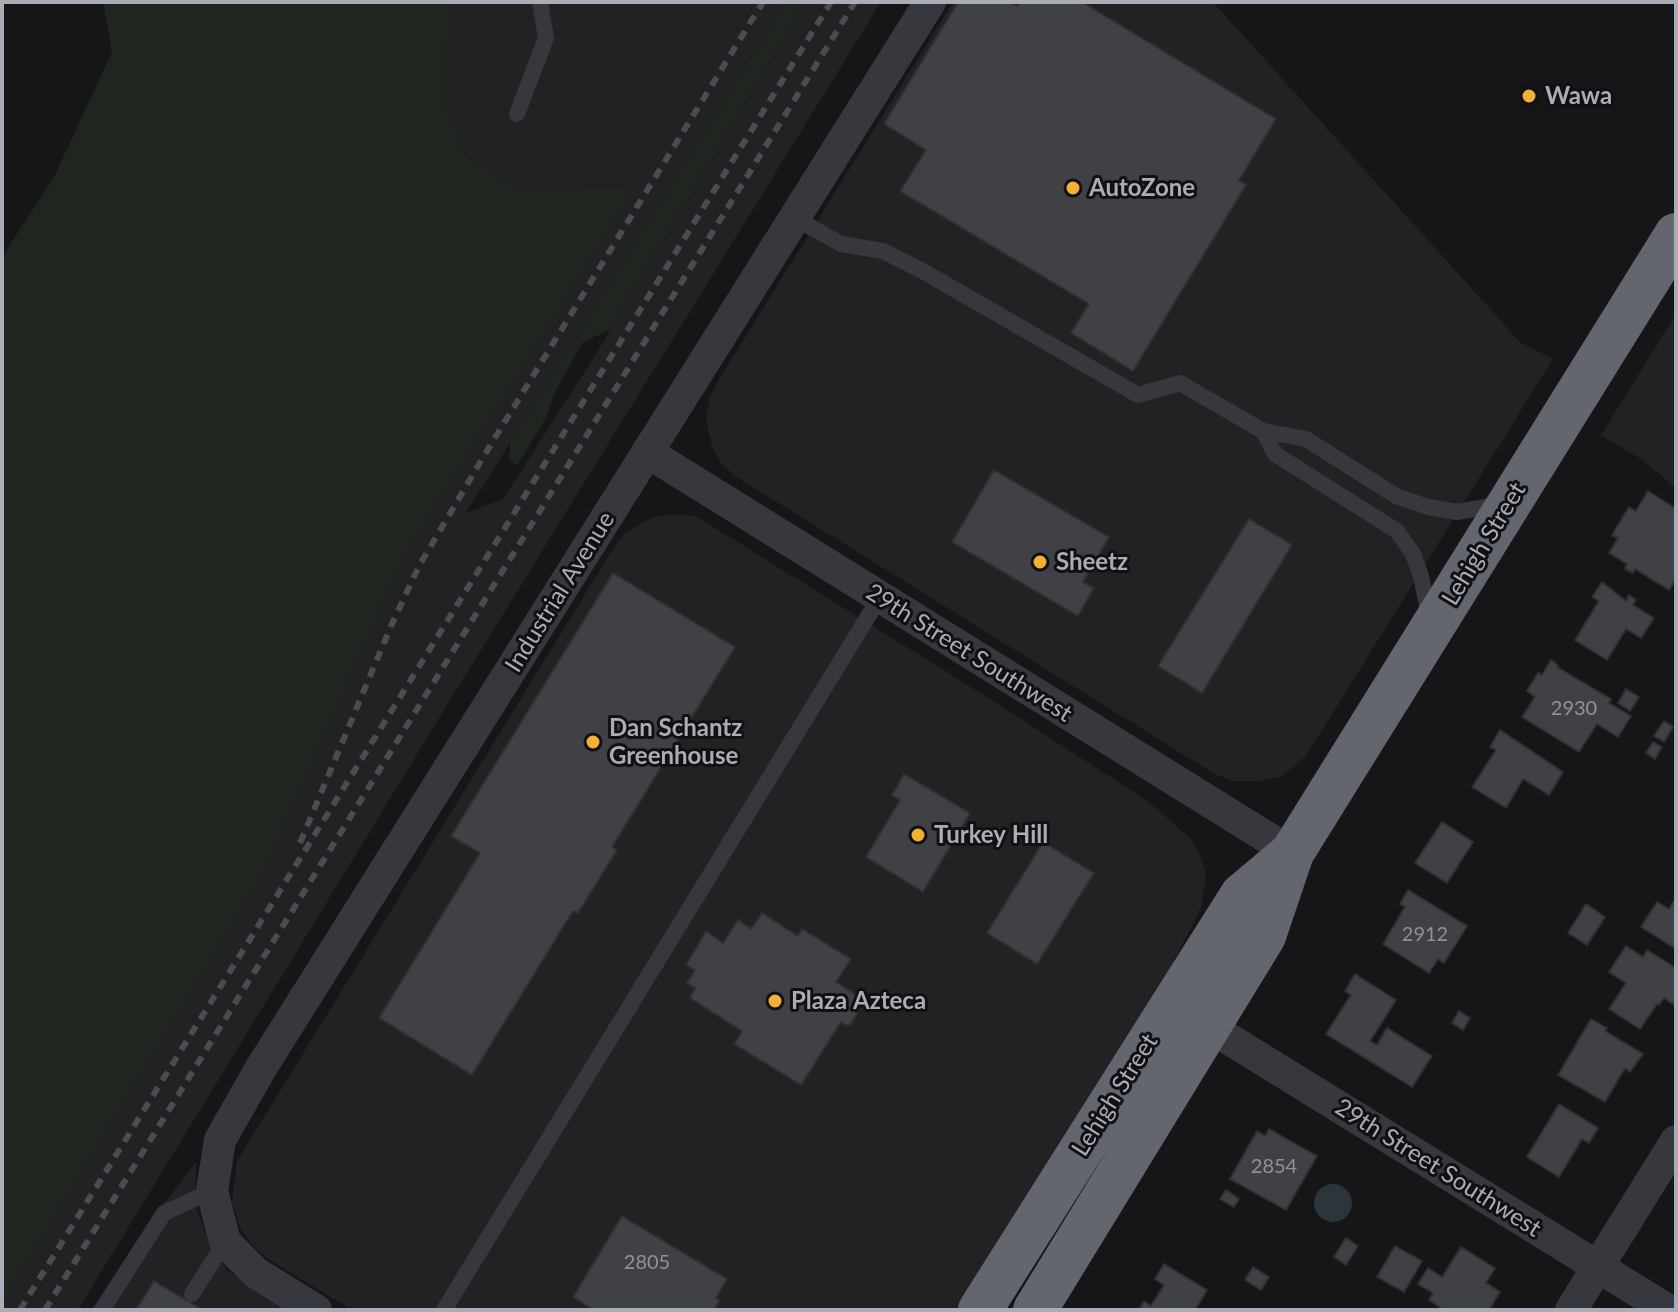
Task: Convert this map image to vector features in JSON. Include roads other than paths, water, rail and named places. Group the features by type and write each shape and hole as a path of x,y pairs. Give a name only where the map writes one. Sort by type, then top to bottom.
{"highway":[{"name":"Lehigh Street","path":"1035,1310 1264,936 1292,853 1676,235"},
{"name":"Lehigh Street","path":"980,1310 1242,895 1292,853"}],"street":[{"name":"Industrial Avenue","path":"212,1191 220,1140 254,1080 930,2"},
{"name":"29th Street Southwest","path":"647,452 1292,853"},
{"name":"29th Street Southwest","path":"1208,1026 1668,1310"},
{"path":"1571,1310 1676,1141"},
{"path":"212,1191 225,1242 282,1295 316,1310"}],"lane":[{"path":"517,114 546,38 540,2"},
{"path":"795,218 841,244 883,251 921,270 1138,395 1180,383 1263,431 1306,439 1396,496 1428,507 1457,512 1510,501"},
{"path":"1263,431 1275,454 1397,531 1413,554 1421,576 1432,629"},
{"path":"444,1310 880,597"},
{"path":"102,1310 164,1213 212,1191"},
{"path":"192,1294 225,1242"}],"railway":[{"path":"300,843 419,566 763,2"},
{"path":"20,1310 831,2"},
{"path":"45,1310 855,2"}],"place":[{"name":"Wawa","path":"1529,96"},
{"name":"AutoZone","path":"1073,188"},
{"name":"Sheetz","path":"1040,562"},
{"name":"Dan Schantz Greenhouse","path":"593,742"},
{"name":"Turkey Hill","path":"918,835"},
{"name":"Plaza Azteca","path":"775,1001"}]}
